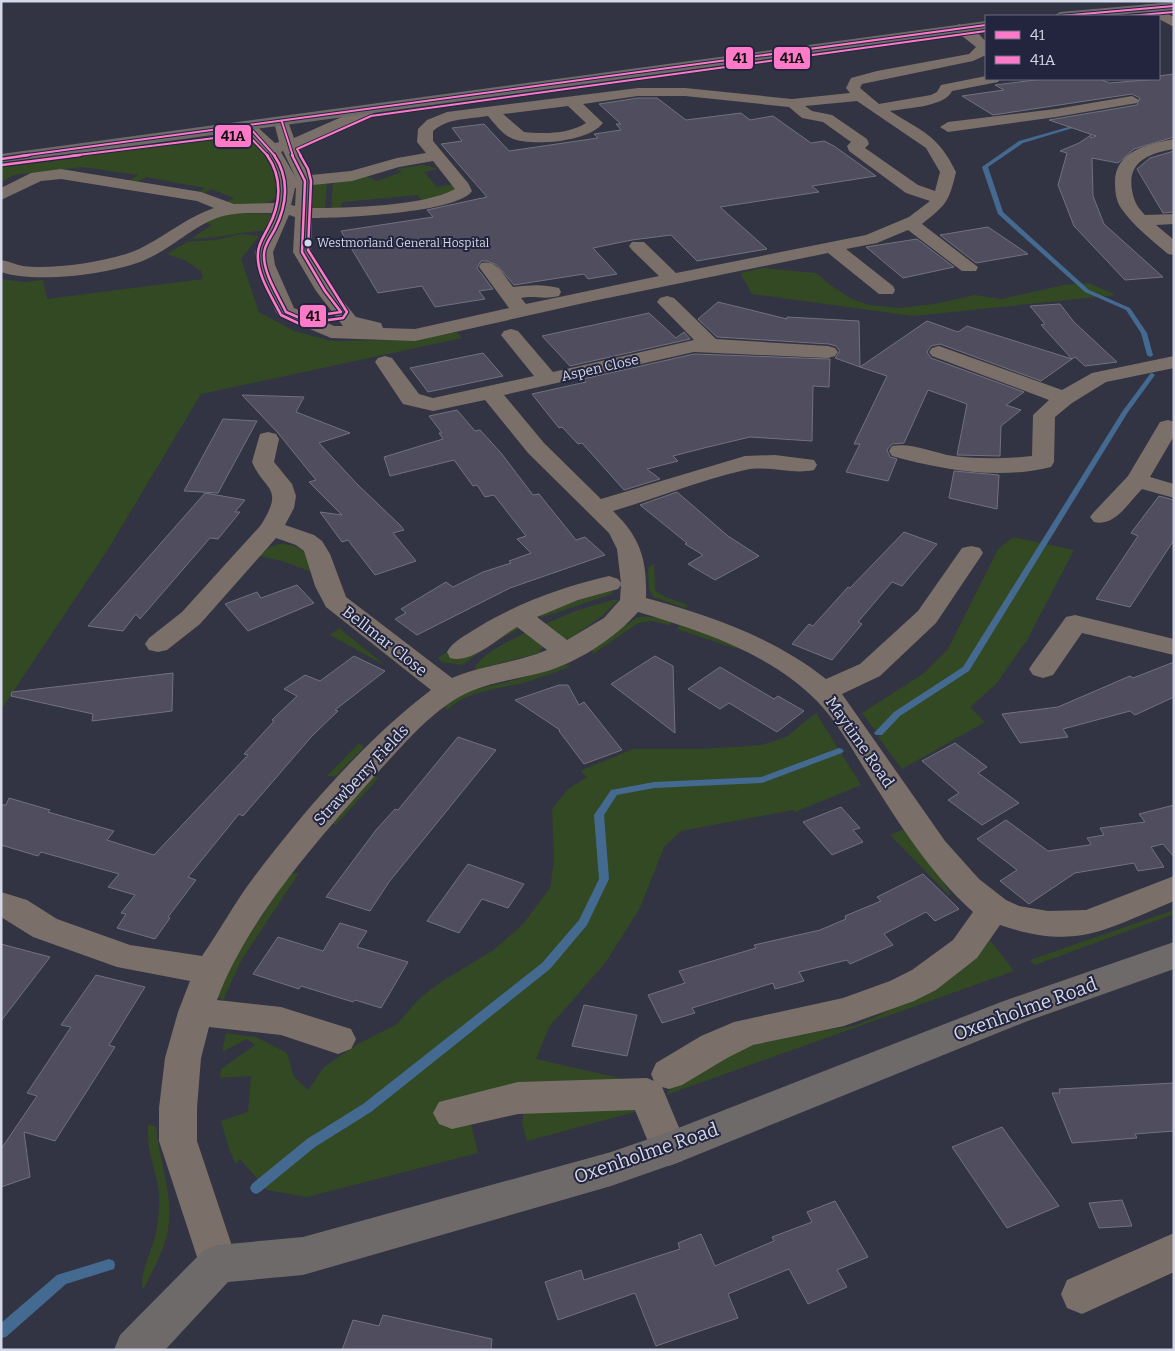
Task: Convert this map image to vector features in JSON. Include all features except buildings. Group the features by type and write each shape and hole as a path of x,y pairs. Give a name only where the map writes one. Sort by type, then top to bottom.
{"main road":[{"path":"1071,15 1174,6"},
{"path":"1,158 249,127 985,25"},
{"name":"Oxenholme Road","path":"218,1264 303,1256 611,1169 669,1149 1013,1012 1174,955"},
{"path":"135,1350 218,1264"}],"street":[{"path":"1149,8 1174,23"},
{"path":"249,127 271,148 282,166 286,185 282,209 276,228 265,246 264,254 266,264 286,312 331,332 414,335 672,279 871,239 909,223 923,215 940,199 948,172 930,144 857,96 853,88 856,81 877,75 973,56 981,52 983,47 980,42 959,28"},
{"path":"877,109 935,99 943,95 946,88 956,84 986,80"},
{"path":"201,218 232,209 282,209 302,213 385,208 444,200 460,195 464,191 462,187 425,142 422,135 424,129 447,117 653,91 792,102 857,96"},
{"path":"492,111 513,132 520,136 541,138 585,132 592,128 595,123 570,100"},
{"path":"948,127 1056,113 1132,100"},
{"path":"792,102 808,115 827,118 861,142 855,148 912,189 940,199"},
{"path":"909,104 959,135 955,139 930,144"},
{"path":"271,148 288,146 369,110"},
{"path":"282,122 288,146 302,171 304,181 302,252 325,291 349,322 414,335"},
{"path":"1174,144 1146,150 1132,158 1124,167 1123,182 1126,206 1174,250"},
{"path":"286,185 304,181 352,176 397,163 436,156"},
{"path":"1,195 37,176 61,174 200,197 232,209"},
{"path":"1,265 12,270 36,272 123,260 149,251 201,218 213,207 213,202"},
{"path":"1140,220 1174,218"},
{"path":"909,223 969,267"},
{"path":"638,246 672,279"},
{"path":"832,247 886,290"},
{"path":"264,254 303,248"},
{"path":"488,268 521,311"},
{"path":"508,294 539,289 543,294 578,288"},
{"path":"667,302 710,345"},
{"path":"300,318 341,312"},
{"path":"511,335 549,380"},
{"name":"Aspen Close","path":"385,362 411,399 433,405 710,345 828,352"},
{"path":"939,352 1064,398"},
{"path":"900,451 924,458 966,465 1013,467 1043,462 1055,451 1042,440 1044,415 1064,398 1099,377 1174,362"},
{"path":"490,393 536,448 619,530 629,549 634,576 632,602"},
{"path":"1102,517 1137,480 1168,427"},
{"path":"158,644 191,618 271,529 283,507 284,498 280,485 263,462 268,439"},
{"path":"598,508 682,484 726,468 757,452 806,464"},
{"path":"1137,480 1174,491"},
{"name":"Bellmar Close","path":"271,529 301,538 314,547 321,557 330,593 335,601 450,690"},
{"path":"824,691 870,670 926,617 971,553"},
{"path":"460,652 483,635 519,616 571,595 609,584"},
{"name":"Strawberry Fields","path":"218,1264 178,1141 178,1108 183,1058 195,1012 211,971 265,886 327,809 388,743 422,711 450,690 474,679 534,666 566,652 613,624 632,602"},
{"name":"Maytime Road","path":"632,602 738,636 774,654 824,691 850,725 939,855 966,885 993,909 1022,920 1066,925 1087,923 1174,888"},
{"path":"519,616 566,652"},
{"path":"1043,669 1074,623 1174,647"},
{"path":"1,904 15,909 45,928 129,958 211,971"},
{"path":"670,1074 714,1047 747,1032 844,1012 902,991 924,980 965,949 993,909"},
{"path":"195,1012 254,1016 281,1021 338,1039"},
{"path":"452,1113 518,1098 647,1094 669,1149"},
{"path":"1082,1294 1174,1252"}],"green space":[{"path":"217,137 244,139 255,143 263,149 270,157 274,168 277,196 266,203 245,206 225,203 234,198 211,189 203,194 198,193 205,188 146,177 137,182 129,181 138,175 82,167 14,175 1,182 1,163"},
{"path":"424,165 438,169 424,172 437,187 456,184 457,189 441,197 422,200 417,195 343,202 340,209 331,209 333,182 366,176 377,181 402,172 396,169"},
{"path":"327,183 325,209 311,208 313,184"},
{"path":"231,213 269,214 272,216 268,231 192,238 212,225 201,222"},
{"path":"242,234 259,236 241,259 259,312 294,331 332,341 396,340 457,332 462,338 201,394 107,551 1,710 1,279 24,282 43,280 47,299 203,279 201,271 186,261 167,254 187,242 215,240"},
{"path":"763,268 816,273 852,299 869,305 899,308 934,304 975,295 1001,299 1064,285 1089,283 1116,295 913,316 752,294 740,273"},
{"path":"1013,537 1074,550 1027,640 996,684 970,707 985,722 902,769 878,737 881,735 862,713 923,674 948,649 998,549"},
{"path":"279,544 286,544 302,550 309,559 312,572 282,561 259,556 264,549"},
{"path":"654,564 655,590 665,597 688,605 685,608 653,597 649,589 648,568"},
{"path":"614,589 612,594 540,618 548,609"},
{"path":"618,600 602,616 571,638 565,639 542,625 578,610"},
{"path":"644,616 672,622 669,625 651,621 638,623 593,654 592,649 636,618"},
{"path":"680,625 745,648 734,648 677,629"},
{"path":"517,627 520,628 488,646 462,665 442,662 438,658 448,651"},
{"path":"339,628 386,666 330,635"},
{"path":"529,631 543,646 539,653 475,670 477,664 489,653"},
{"path":"563,664 571,666 523,683 473,695 447,710 443,705 467,692 518,679"},
{"path":"816,713 861,785 795,812 793,810 681,831 664,847 640,908 605,963 549,1027 536,1059 633,1081 469,1115 478,1153 307,1197 267,1190 240,1159 236,1164 229,1149 221,1121 248,1112 251,1076 220,1078 221,1069 255,1045 247,1039 222,1052 226,1033 256,1037 287,1053 294,1077 308,1090 324,1067 358,1044 397,1024 420,998 441,982 495,949 523,924 550,888 554,860 552,809 568,789 587,777 580,771 633,749 700,749 762,745 786,737"},
{"path":"359,743 364,747 336,776 327,776"},
{"path":"371,776 379,777 336,825 331,821"},
{"path":"907,828 951,894 949,895 890,835"},
{"path":"299,873 242,959 223,1000 215,996 233,959 290,874"},
{"path":"1174,910 1174,914 1035,965 1030,960"},
{"path":"990,940 1014,971 666,1095 675,1082 741,1048 805,1033 854,1026 880,1015 975,960"},
{"path":"525,1104 642,1110 527,1141 522,1123"},
{"path":"148,1124 156,1127 168,1191 169,1216 164,1245 143,1290 143,1276 156,1234 159,1204 158,1186 149,1147"}],"waterway":[{"path":"1081,125 1021,142 985,167 1000,213 1087,291 1128,309 1144,333 1150,355"},
{"path":"879,733 897,714 966,669 1125,412 1152,375"},
{"path":"256,1188 311,1143 367,1108 546,966 583,922 604,879 599,815 614,792 654,785 762,780 839,751"},
{"path":"1,1332 62,1279 109,1265"}],"transit line":[{"name":"41","path":"1071,15 1174,6"},
{"name":"41A","path":"1140,15 1174,12"},
{"name":"41","path":"1,159 985,25"},
{"name":"41A","path":"2,165 247,134 265,152 276,171 279,181 278,205 258,250 259,265 265,283 281,315 300,324 343,318 347,312 308,250 311,181 308,169 297,149 371,116 985,31"},
{"name":"41","path":"249,127 269,147 282,168 285,180 284,205 279,220 265,247 264,257 268,273 286,312 300,318 341,312 325,291 302,252 305,181 288,146 282,122"}],"place":[{"name":"Westmorland General Hospital","path":"308,243"}]}
